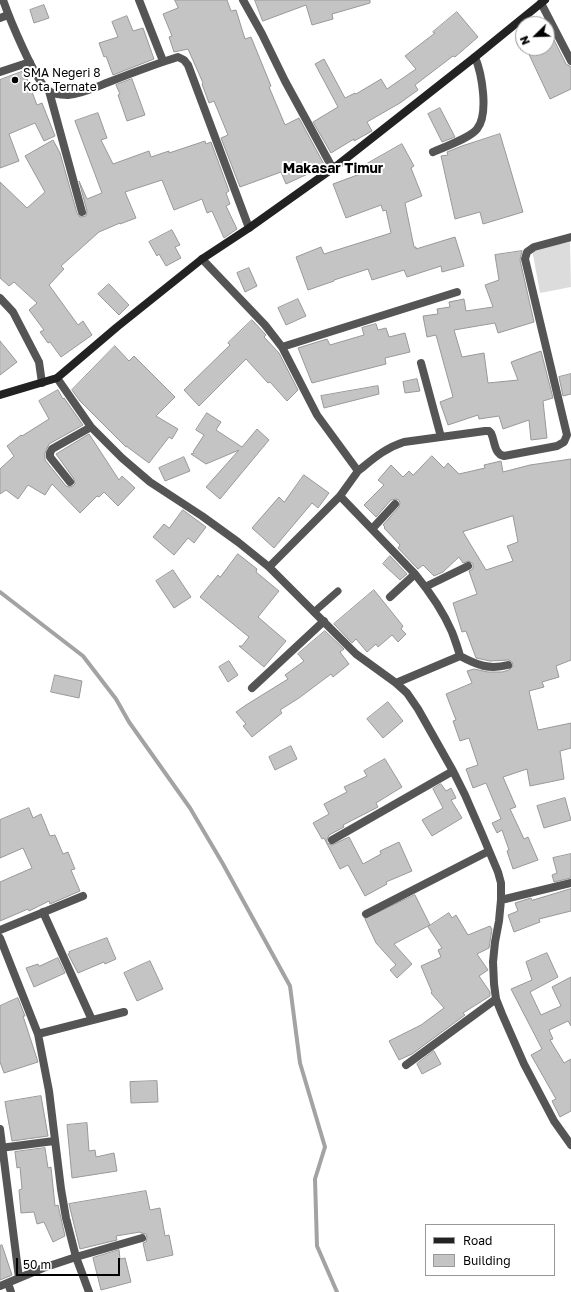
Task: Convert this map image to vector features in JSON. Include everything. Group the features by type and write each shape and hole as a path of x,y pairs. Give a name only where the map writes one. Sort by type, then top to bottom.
{"street":[{"path":"3,0 8,15 30,62 42,84 48,91 82,212"},
{"path":"139,0 163,62"},
{"path":"243,0 262,34 287,86 333,169"},
{"path":"0,395 57,378 117,326 202,259 333,169 543,2 571,61"},
{"path":"0,18 8,15"},
{"path":"48,91 68,95 78,93 178,57 184,60 188,65 249,228"},
{"path":"433,152 469,135 476,130 481,122 483,110 482,82 475,57"},
{"path":"0,72 30,62"},
{"path":"269,567 340,496 358,471 384,450 394,445 404,442 489,431 493,436 499,455 504,456 557,446 564,442 567,435 525,259 527,252 534,247 571,237"},
{"path":"202,259 265,325 282,347 317,415 358,471"},
{"path":"282,347 457,292"},
{"path":"0,298 13,312 39,362 42,383"},
{"path":"421,363 441,437"},
{"path":"57,378 91,427 122,458 150,482 202,516 269,567 356,654 396,683 407,693 418,709 465,795 489,850 501,883 501,900 493,962 496,999 524,1064 554,1121 571,1145"},
{"path":"70,482 50,457 50,453 52,449 91,427"},
{"path":"340,496 415,574 425,587 452,632 460,656"},
{"path":"372,529 395,504"},
{"path":"425,587 468,566"},
{"path":"390,597 415,574"},
{"path":"252,688 324,621"},
{"path":"396,683 460,656 485,666 496,668 508,665"},
{"path":"332,840 453,771"},
{"path":"366,914 489,850"},
{"path":"501,900 571,883"},
{"path":"0,930 83,896"},
{"path":"43,912 92,1020"},
{"path":"0,938 38,1034 49,1091 54,1141 66,1218 76,1256 90,1292"},
{"path":"406,1065 496,999"},
{"path":"38,1034 124,1012"},
{"path":"0,1129 1,1148 19,1278"},
{"path":"1,1148 54,1141"},
{"path":"0,1286 76,1256 142,1238"},
{"path":"8,1283 11,1292"}],"lane":[{"path":"314,612 338,591"}],"shaded area":[{"path":"570,242 571,287 540,293 532,249"}],"building":[{"path":"175,0 227,0 231,11 236,10 245,39 251,37 271,86 269,87 285,125 299,118 325,166 286,184 281,172 240,187 221,138 228,135 214,101 209,103 202,84 203,83 188,49 174,52 169,37 172,36 163,14 178,8"},
{"path":"255,0 370,0 370,3 332,14 333,19 312,25 306,5 263,21"},
{"path":"44,5 49,18 34,23 30,10"},
{"path":"457,12 478,37 455,57 453,56 415,85 418,90 400,103 367,122 372,131 354,141 354,139 331,153 313,122 338,107 315,64 324,59 345,98 355,93 356,94 381,79 387,89 416,69 405,56 435,33 433,32"},
{"path":"127,16 133,31 143,28 154,59 113,75 106,56 104,57 99,43 118,37 112,22"},
{"path":"555,42 566,64 571,67 571,89 550,99 530,56 555,56"},
{"path":"24,71 37,105 42,103 55,136 44,141 35,123 9,134 19,161 0,168 0,80"},
{"path":"132,79 145,115 127,121 116,85"},
{"path":"440,108 455,137 442,142 428,114"},
{"path":"98,113 107,138 101,140 113,164 149,151 151,157 169,151 169,153 205,141 206,144 211,142 229,191 226,193 230,204 226,206 237,229 224,238 212,211 207,213 202,199 174,210 162,180 125,192 136,218 99,232 61,266 64,269 49,285 78,325 83,321 92,335 61,357 50,342 48,343 40,332 44,330 29,310 37,303 14,282 9,286 0,278 0,182 27,208 45,192 25,156 53,140 60,153 77,213 80,217 86,216 87,211 79,181 87,199 102,193 75,121"},
{"path":"500,134 523,212 483,224 480,212 455,219 441,156 448,155 447,152 462,146"},
{"path":"402,144 414,166 411,168 422,196 405,203 414,247 416,247 416,249 455,237 464,266 442,272 441,266 407,277 404,270 372,280 368,269 308,290 296,257 321,247 324,254 391,233 386,210 383,211 381,205 346,218 333,184 368,171 365,165"},
{"path":"172,230 180,245 175,247 181,258 166,266 159,254 157,256 149,242"},
{"path":"522,251 520,260 534,322 498,333 495,323 454,330 462,357 484,353 488,383 518,380 511,362 541,351 553,398 543,401 547,438 531,440 529,420 503,429 499,416 479,419 478,415 448,425 440,402 453,397 436,335 427,337 423,316 438,314 437,309 450,307 449,302 464,299 466,311 493,307 485,285 499,280 495,255"},
{"path":"249,268 257,286 245,292 237,273"},
{"path":"109,284 129,305 119,315 98,294"},
{"path":"298,299 306,316 286,325 278,308"},
{"path":"252,320 266,335 264,337 279,353 298,390 287,401 246,359 199,406 184,390 230,345 228,343"},
{"path":"376,324 378,330 386,328 389,337 405,333 410,352 385,358 386,364 312,383 298,348 327,339 330,345 364,335 362,328"},
{"path":"0,341 17,362 0,375"},
{"path":"115,346 129,361 134,356 175,397 156,416 178,429 172,439 169,437 149,463 126,447 80,401 72,390"},
{"path":"571,374 571,394 563,396 559,377"},
{"path":"417,379 420,391 405,393 403,382"},
{"path":"378,386 379,394 324,408 321,396"},
{"path":"58,390 83,425 49,444 45,453 45,460 66,486 73,486 75,484 74,479 56,454 89,434 119,480 122,476 135,488 118,506 104,492 99,497 97,496 80,513 52,484 45,495 28,485 18,499 6,490 0,494 0,469 14,456 7,446 21,435 22,436 49,419 39,401"},
{"path":"207,413 221,422 216,430 242,447 257,429 269,440 220,499 206,487 239,450 206,464 191,454 194,453 193,452 204,435 196,430"},
{"path":"432,456 444,468 448,463 459,474 485,468 484,465 501,461 503,472 530,465 571,459 571,660 556,666 559,677 542,682 544,687 529,691 538,730 571,723 571,748 560,751 564,779 530,786 527,769 503,777 516,807 510,809 524,839 528,837 538,860 513,869 507,851 509,850 502,830 497,833 492,823 501,819 486,783 473,788 466,769 478,765 469,738 460,741 453,721 456,720 446,694 472,683 467,671 474,669 488,672 502,672 509,670 513,666 512,662 509,660 490,661 476,658 466,631 462,632 453,603 477,594 469,571 473,569 473,564 469,561 463,563 459,557 443,572 434,576 423,565 418,569 398,548 400,545 383,525 399,507 399,500 391,500 376,517 364,505 384,485 378,480 391,465 403,477 409,471 413,475","holes":["513,516 518,542 507,546 513,561 486,570 463,532"]},
{"path":"184,457 190,471 165,481 159,468"},
{"path":"304,475 329,493 318,508 312,503 274,548 252,528 279,497 284,502"},
{"path":"183,510 206,527 194,543 188,538 174,555 153,537 164,524 169,528"},
{"path":"238,554 257,569 256,572 279,591 258,617 286,641 264,667 239,646 242,646 249,637 200,597 218,575 220,577"},
{"path":"390,556 407,574 400,580 383,564"},
{"path":"173,570 191,597 174,608 156,581"},
{"path":"374,590 403,626 401,629 406,634 398,642 392,635 378,647 376,644 367,652 356,639 352,643 334,624"},
{"path":"325,631 344,649 340,652 349,664 333,677 331,674 280,710 282,713 252,737 243,726 246,724 236,712 288,679 285,675 304,661 298,654"},
{"path":"229,661 238,675 228,682 219,667"},
{"path":"55,675 82,681 79,698 51,692"},
{"path":"388,702 403,721 383,738 367,719"},
{"path":"291,746 297,759 275,770 269,757"},
{"path":"385,759 402,787 376,803 378,807 343,825 344,827 329,835 327,840 327,843 332,845 349,837 363,864 381,854 380,851 399,842 412,871 386,882 387,884 365,896 348,865 340,869 324,838 322,839 313,823 329,814 324,804 347,792 344,787 367,776 364,771"},
{"path":"441,784 446,791 451,788 456,798 451,800 462,818 432,836 422,820 443,808 433,789"},
{"path":"565,798 571,820 544,828 537,806"},
{"path":"29,808 33,818 41,814 50,836 55,835 63,854 68,852 75,869 71,870 80,891 50,904 49,901 29,911 28,909 0,921 0,882 32,868 23,848 0,858 0,820"},
{"path":"571,854 571,878 554,882 552,875 557,873 553,858"},
{"path":"571,889 571,911 539,919 540,922 514,932 508,915 518,911 515,903 531,898 532,900"},
{"path":"415,895 430,925 394,944 412,964 397,978 390,970 396,965 376,943 365,919"},
{"path":"449,913 452,918 456,915 468,935 490,926 492,929 489,948 477,954 488,970 479,976 490,992 490,996 463,1013 465,1015 412,1054 399,1060 389,1041 421,1025 444,1008 431,993 432,992 421,966 441,957 438,950 442,948 428,927"},
{"path":"107,938 116,959 105,964 104,962 78,973 68,954 70,953 69,952"},
{"path":"547,953 558,977 530,992 541,1015 561,1006 552,987 571,977 571,1026 568,1021 549,1030 553,1039 550,1040 564,1063 571,1059 571,1111 560,1117 552,1101 556,1099 531,1055 542,1049 511,989 532,980 526,962"},
{"path":"58,958 65,973 34,987 26,968 38,964 39,966"},
{"path":"150,961 163,989 137,1001 124,973"},
{"path":"18,998 25,1016 23,1016 38,1062 4,1073 0,1062 0,1006"},
{"path":"434,1051 441,1064 422,1074 417,1064"},
{"path":"157,1081 158,1102 131,1103 130,1082"},
{"path":"41,1096 48,1136 12,1141 5,1102"},
{"path":"87,1123 89,1151 95,1150 96,1157 114,1153 117,1171 72,1178 67,1125"},
{"path":"45,1148 48,1168 51,1167 55,1206 58,1205 65,1236 53,1242 44,1222 37,1224 34,1212 21,1213 19,1190 22,1189 20,1167 17,1168 15,1152"},
{"path":"146,1191 150,1210 160,1208 165,1236 169,1235 173,1255 147,1261 143,1243 146,1242 147,1237 146,1234 140,1232 116,1236 117,1240 80,1249 69,1204"},
{"path":"2,1245 12,1275 0,1280 0,1246"},
{"path":"119,1250 120,1259 125,1258 131,1282 101,1290 93,1258"}],"waterway":[{"path":"0,592 83,656 116,699 129,722 190,808 223,864 290,986 300,1063 325,1147 315,1179 317,1246 337,1292"}],"place":[{"name":"SMA Negeri 8 Kota Ternate","path":"15,80"}],"district":[{"name":"Makasar Timur","path":"333,169"}]}
